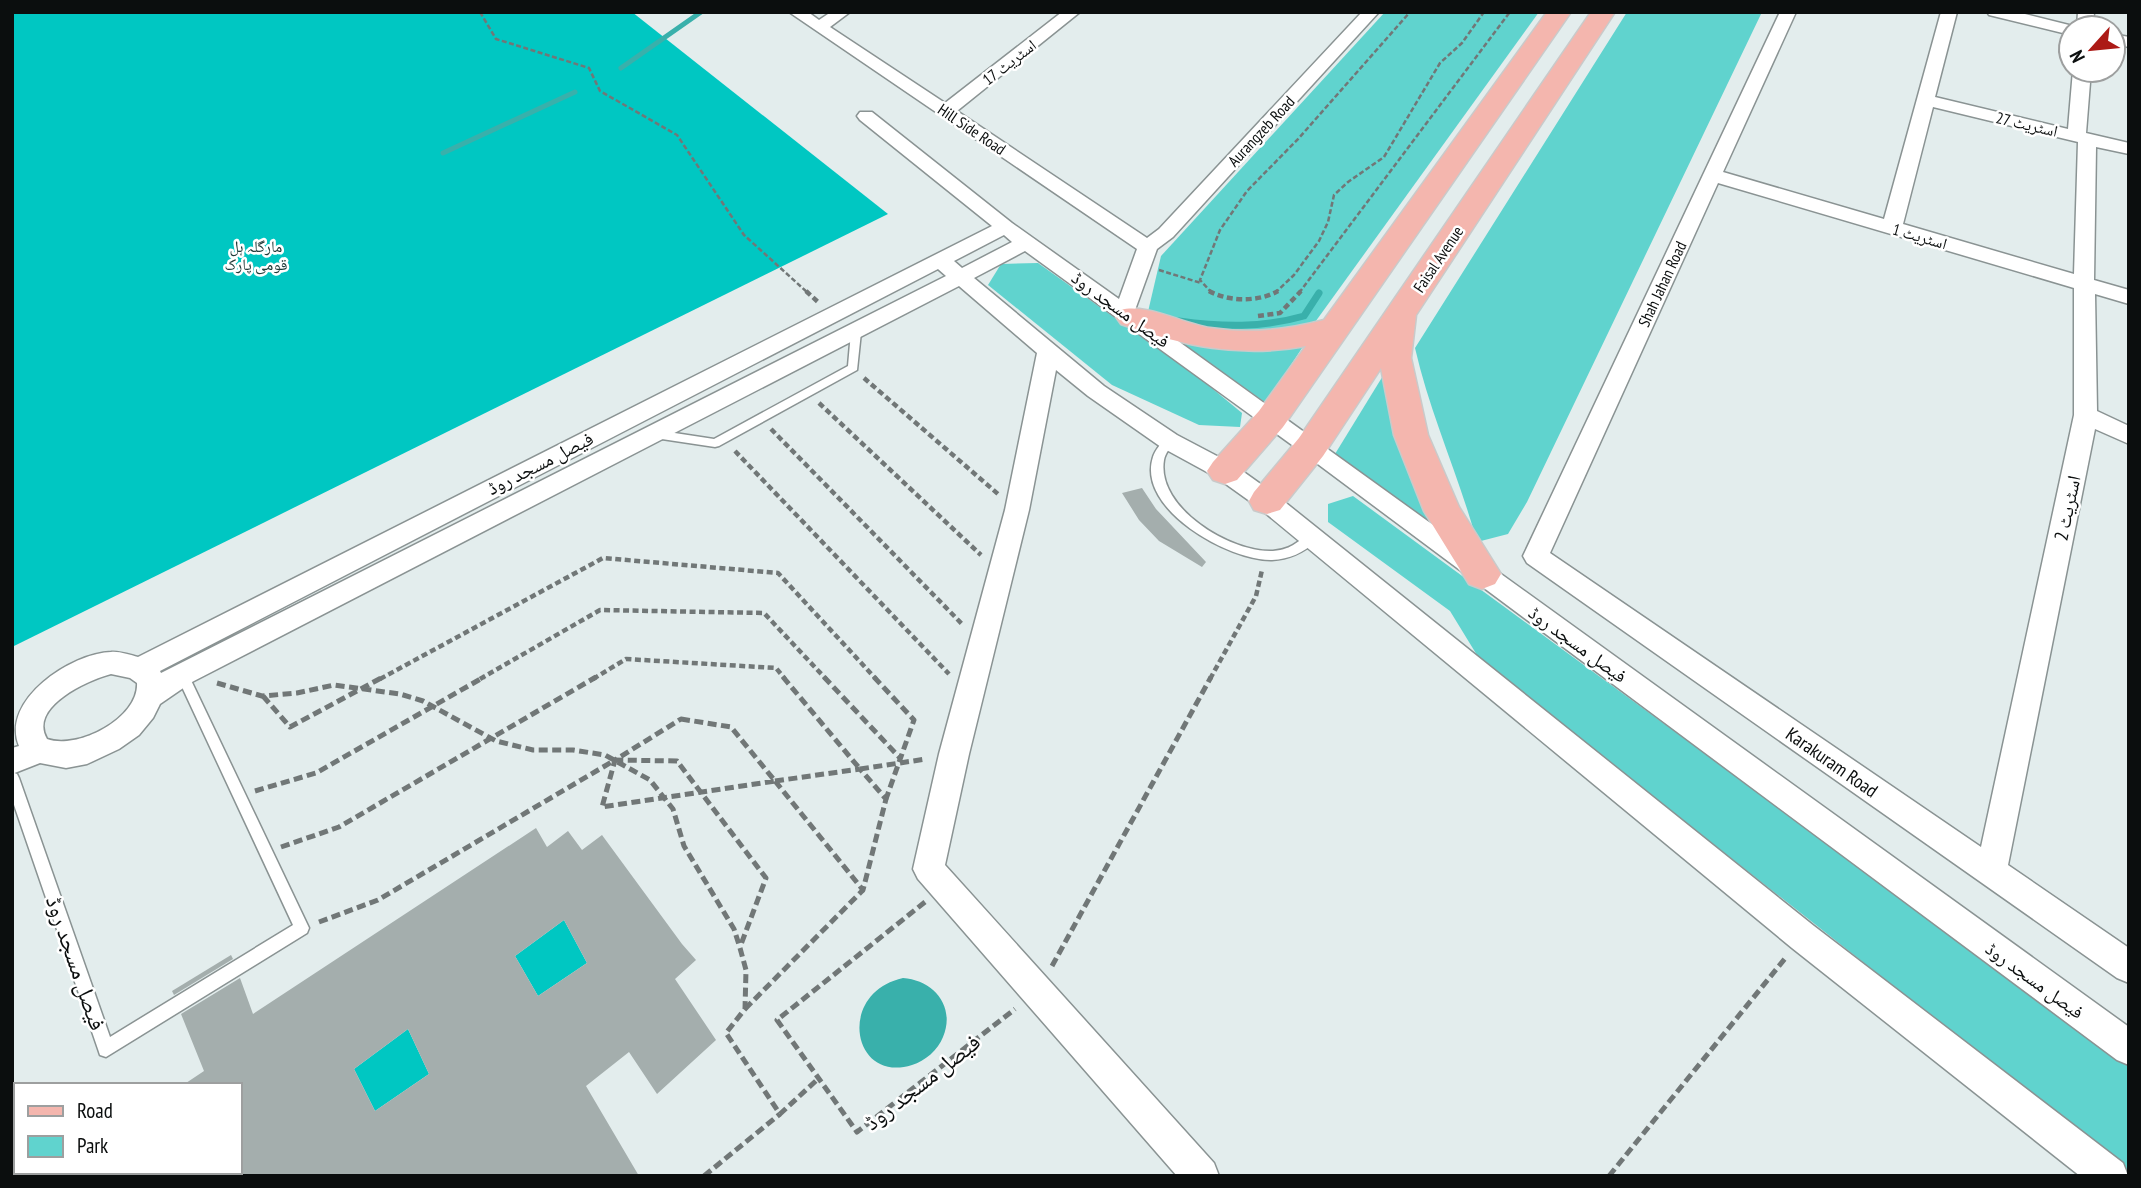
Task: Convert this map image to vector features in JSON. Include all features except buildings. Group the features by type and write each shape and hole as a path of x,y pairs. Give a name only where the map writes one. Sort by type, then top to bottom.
{"main road":[{"path":"1225,471 1271,419 1338,327 1559,12"},
{"name":"Faisal Avenue","path":"1266,501 1311,447 1603,12"},
{"path":"1128,314 1186,335 1222,342 1302,338 1338,327"},
{"path":"1401,314 1395,358 1411,435 1442,511 1482,574"}],"street":[{"name":"Hill Side Road","path":"797,12 945,111 1146,255"},
{"path":"819,27 842,12"},
{"name":"اسٹریٹ 17","path":"945,111 1072,12"},
{"name":"Aurangzeb Road","path":"1146,255 1371,12"},
{"name":"Shah Jahan Road","path":"1536,556 1788,12"},
{"path":"1892,228 1949,12"},
{"path":"1996,12 2057,27"},
{"name":"اسٹریٹ 2","path":"1991,872 2086,415 2082,84"},
{"name":"اسٹریٹ 27","path":"1926,100 2129,149"},
{"name":"فیصل مسجد روڈ","path":"866,116 1016,234 1311,447 2129,1048"},
{"name":"اسٹریٹ 1","path":"1712,176 2129,297"},
{"name":"فیصل مسجد روڈ","path":"141,668 831,314 950,268 1016,234"},
{"path":"1128,314 1146,255"},
{"name":"فیصل مسجد روڈ","path":"12,761 39,751 54,756 73,755 95,749 115,739 145,710 151,695 183,674 856,332 950,268"},
{"path":"950,268 1096,391 1169,441 1225,471 1266,501 1803,937 2110,1176"},
{"path":"1049,351 1017,510 969,695 937,877 1201,1176"},
{"path":"2086,415 2129,436"},
{"name":"Karakuram Road","path":"1536,556 2129,967"},
{"path":"39,751 30,742 28,729 22,719 57,686 83,671 111,663 141,668 151,684 151,695"}],"lane":[{"path":"655,434 715,443 853,368 856,332"},
{"path":"1169,441 1158,458 1159,483 1183,520 1231,548 1266,556 1291,553 1312,538"},
{"path":"183,674 302,928"},
{"name":"فیصل مسجد روڈ","path":"12,778 106,1049 302,928"}],"path":[{"path":"480,12 496,39 589,68 600,91 677,135 744,235 831,314"},
{"path":"1202,284 1206,263 1220,230 1247,191 1299,138 1410,12"},
{"path":"1146,255 1171,275 1202,284 1212,293 1230,298 1264,297 1281,289 1319,242 1328,221 1334,194 1342,186 1375,167 1384,157 1440,63 1462,43 1484,12"},
{"path":"1253,317 1280,313 1297,296 1510,12"},
{"path":"853,368 1017,510"},
{"path":"808,393 1001,574"},
{"path":"760,418 982,645"},
{"path":"723,438 969,695"},
{"path":"1038,991 1256,596 1266,556"},
{"path":"262,695 290,727 603,558 778,573 914,720 886,799 863,890 745,1009 726,1033 780,1114"},
{"path":"240,796 316,773 600,610 764,613 900,761"},
{"path":"266,851 339,827 625,659 776,668 886,799"},
{"path":"183,674 262,695 298,693 334,685 400,694 490,738 533,750 573,750 605,755 650,779 673,809 684,846 734,929 746,970 745,1009"},
{"path":"302,928 378,900 681,719 731,727 863,890"},
{"path":"615,760 602,807 928,758"},
{"path":"615,760 677,761 766,878 740,948"},
{"name":"فیصل مسجد روڈ","path":"937,877 777,1020 857,1132 1038,991"},
{"path":"1609,1176 1803,937"},
{"path":"704,1176 780,1114 819,1078"}],"green space":[{"name":"مارگلہ ہل قومی پارک","path":"12,12 632,12 888,214 12,647"},
{"path":"1385,12 1539,12 1313,325 1258,336 1212,333 1147,316 1161,256"},
{"path":"1627,12 1762,12 1527,502 1508,534 1477,542 1428,397 1415,348"},
{"path":"1038,263 1202,380 1242,413 1240,427 1199,425 1112,385 988,285 1001,264"},
{"path":"1176,339 1244,351 1304,345 1266,403"},
{"path":"1389,366 1436,529 1335,454"},
{"path":"1353,496 2129,1064 2129,1172 1480,660 1450,611 1328,522 1328,504"},
{"path":"564,920 587,963 538,996 515,956"},
{"path":"408,1029 429,1074 375,1111 354,1069"}],"shaded area":[{"path":"903,978 932,989 944,1005 946,1026 941,1042 926,1058 912,1065 892,1067 876,1062 865,1050 860,1034 861,1017 868,1001 882,987"}],"waterway":[{"path":"621,68 701,12"},
{"path":"443,153 575,92"},
{"path":"1179,321 1242,325 1273,323 1304,316 1319,293"}]}
